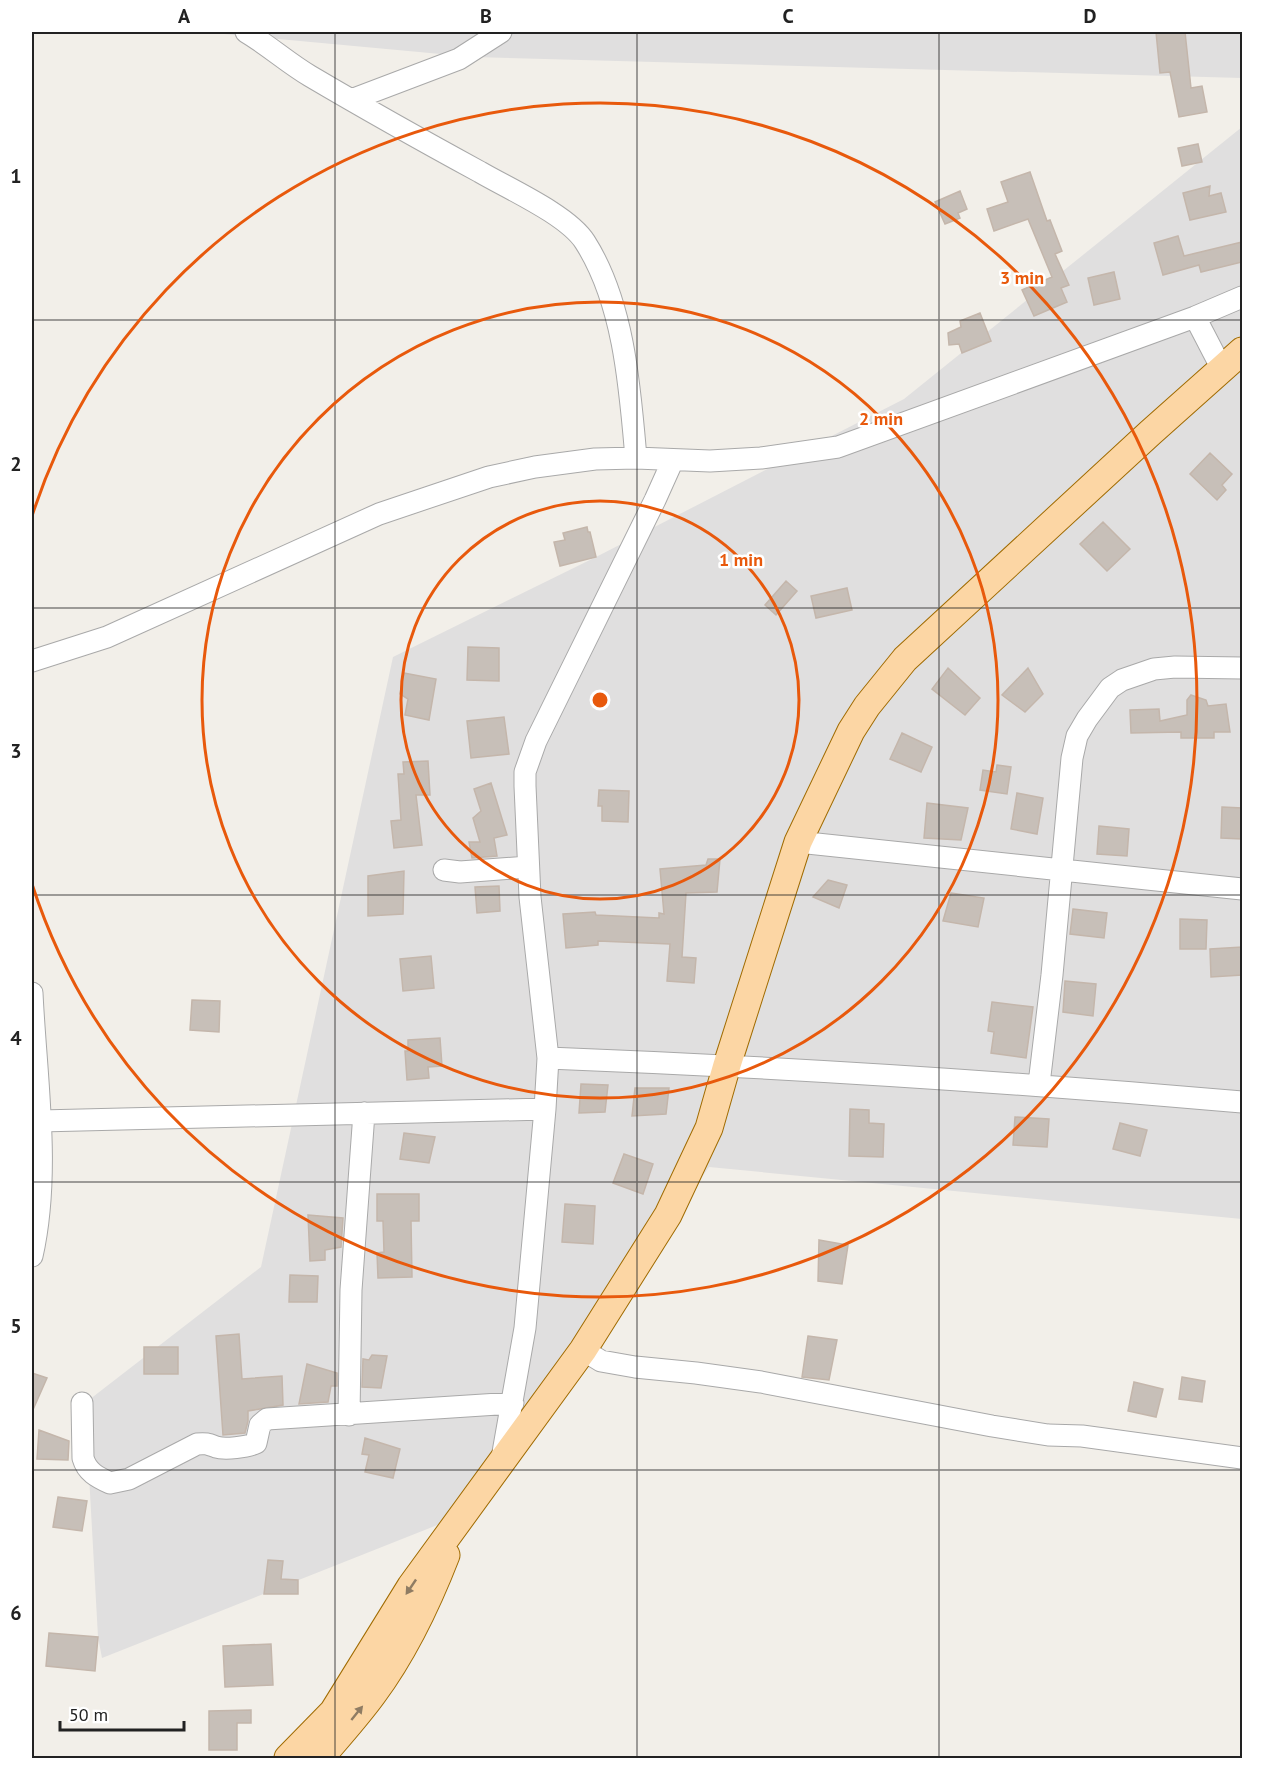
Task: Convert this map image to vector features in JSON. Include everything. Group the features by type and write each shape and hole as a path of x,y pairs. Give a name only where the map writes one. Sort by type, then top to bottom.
{"main road":[{"path":"288,1758 333,1712 411,1586 583,1350 668,1215 709,1128 798,842 851,731 905,659 1242,351"},
{"path":"320,1758 373,1694 402,1648 428,1601 458,1523"}],"street":[{"path":"246,32 306,74 527,198 573,229 585,241 601,272 623,348 636,458"},
{"path":"351,100 459,59 501,32"},
{"path":"32,661 107,637 379,514 460,485 543,465 595,459 761,458 838,447 1195,317 1242,297"},
{"path":"1195,317 1222,369"},
{"path":"500,1464 525,1328 548,1058 528,867 525,772 531,754 673,460"},
{"path":"1039,1084 1072,758 1077,736 1110,688 1122,680 1154,669 1242,668"},
{"path":"798,842 1242,889"},
{"path":"444,870 460,872 528,867"},
{"path":"32,993 40,1122 39,1214 32,1256"},
{"path":"548,1058 727,1065 1039,1084 1242,1102"},
{"path":"40,1122 545,1109"},
{"path":"349,1415 351,1290 364,1113"},
{"path":"583,1350 601,1361 635,1368 761,1382 1048,1435 1082,1436 1242,1458"},
{"path":"82,1403 83,1458 93,1474 110,1483 129,1479 197,1444 208,1442 217,1448 246,1447 256,1443 260,1425 267,1419 513,1403"}],"shaded area":[{"path":"203,32 1242,32 1242,78 473,57"},
{"path":"1242,127 1242,1219 709,1167 455,1518 102,1658 98,1637 85,1403 261,1267 393,657 596,557 904,399"}],"building":[{"path":"1156,32 1185,32 1191,88 1202,86 1207,112 1179,117 1170,72 1160,73"},
{"path":"1198,144 1202,162 1182,166 1178,148"},
{"path":"1030,172 1047,221 1050,220 1062,251 1055,254 1069,285 1061,288 1067,302 1034,316 1022,290 1052,277 1028,219 994,231 987,209 1008,202 1001,182"},
{"path":"1210,186 1209,196 1221,193 1226,212 1190,220 1183,193"},
{"path":"960,191 967,209 958,213 960,218 945,224 935,202"},
{"path":"1178,236 1184,256 1242,242 1242,262 1201,272 1199,265 1163,275 1154,243"},
{"path":"1114,272 1120,299 1094,305 1088,278"},
{"path":"980,313 991,341 962,353 959,344 949,345 948,333 961,327 960,321"},
{"path":"1210,453 1232,474 1222,485 1226,490 1217,500 1190,474"},
{"path":"1103,522 1130,549 1107,571 1080,544"},
{"path":"587,527 596,557 560,566 554,542 565,540 563,533"},
{"path":"786,581 797,591 776,615 765,605"},
{"path":"847,588 852,610 816,618 811,596"},
{"path":"468,647 499,648 499,681 467,680"},
{"path":"948,668 980,698 965,715 932,689"},
{"path":"1028,668 1043,694 1025,712 1002,695"},
{"path":"404,673 436,679 429,720 405,715 408,699 400,694"},
{"path":"1191,695 1206,700 1208,706 1226,704 1230,732 1214,732 1214,738 1181,738 1181,732 1131,733 1130,710 1159,709 1160,721 1187,715 1187,700"},
{"path":"504,717 509,754 471,758 467,721"},
{"path":"902,733 932,747 921,772 890,759"},
{"path":"428,761 430,795 416,795 422,845 394,848 391,821 401,820 398,774 404,774 403,762"},
{"path":"997,765 1011,767 1007,794 980,790 983,770 996,772"},
{"path":"491,783 507,835 494,838 497,856 472,858 469,842 480,842 473,818 481,811 474,789"},
{"path":"599,790 629,791 628,822 602,821 602,806 598,806"},
{"path":"1017,793 1043,798 1037,834 1011,829"},
{"path":"927,803 968,808 961,840 924,838"},
{"path":"1222,807 1242,808 1242,839 1221,838"},
{"path":"1099,826 1129,829 1127,856 1097,854"},
{"path":"708,859 720,859 717,892 686,893 682,957 696,958 694,983 667,981 670,944 598,941 598,945 566,948 563,914 595,912 596,915 659,918 659,913 664,914 660,869 706,865"},
{"path":"404,871 403,914 368,916 368,876"},
{"path":"828,880 847,885 839,908 813,897"},
{"path":"499,886 500,911 477,913 475,887"},
{"path":"951,893 984,898 978,927 943,921"},
{"path":"1073,909 1107,913 1104,938 1070,934"},
{"path":"1180,919 1207,920 1206,949 1180,949"},
{"path":"1242,947 1242,975 1211,977 1210,949"},
{"path":"431,956 434,988 403,991 400,959"},
{"path":"1065,981 1096,984 1093,1016 1063,1012"},
{"path":"192,1000 220,1001 219,1032 190,1030"},
{"path":"992,1002 1033,1007 1026,1058 991,1053 994,1032 988,1031"},
{"path":"440,1038 442,1066 428,1067 429,1078 407,1080 405,1051 408,1051 408,1040"},
{"path":"581,1084 608,1085 605,1112 579,1113"},
{"path":"635,1088 669,1088 666,1114 632,1116"},
{"path":"850,1109 869,1110 869,1123 884,1124 883,1157 849,1156"},
{"path":"1015,1117 1049,1119 1047,1147 1013,1145"},
{"path":"1120,1123 1147,1130 1140,1156 1113,1149"},
{"path":"404,1133 435,1137 429,1163 400,1159"},
{"path":"624,1154 653,1164 643,1194 613,1183"},
{"path":"377,1194 419,1194 419,1221 411,1221 412,1277 378,1278 377,1253 384,1252 383,1221 377,1221"},
{"path":"565,1204 595,1206 593,1244 562,1242"},
{"path":"308,1215 343,1218 341,1247 325,1250 325,1260 310,1261"},
{"path":"819,1240 848,1245 842,1284 818,1281"},
{"path":"290,1275 318,1276 317,1302 289,1302"},
{"path":"239,1334 242,1379 282,1376 283,1405 248,1411 245,1433 223,1435 216,1336"},
{"path":"808,1336 837,1340 829,1380 802,1377"},
{"path":"144,1347 178,1347 178,1374 144,1374"},
{"path":"372,1355 387,1356 381,1388 362,1387 363,1359 369,1360"},
{"path":"307,1364 337,1373 337,1386 331,1386 328,1402 299,1404"},
{"path":"32,1373 47,1378 32,1412"},
{"path":"1182,1377 1205,1381 1202,1402 1179,1399"},
{"path":"1134,1382 1163,1389 1156,1417 1128,1411"},
{"path":"39,1430 69,1441 68,1460 37,1459"},
{"path":"365,1438 400,1449 393,1478 365,1472 369,1455 362,1454"},
{"path":"58,1497 87,1501 82,1531 53,1527"},
{"path":"268,1560 283,1561 281,1579 298,1580 298,1594 264,1594"},
{"path":"49,1633 98,1637 95,1671 46,1666"},
{"path":"271,1644 273,1685 225,1687 223,1646"},
{"path":"251,1710 251,1723 237,1723 237,1750 209,1750 209,1711"}]}
